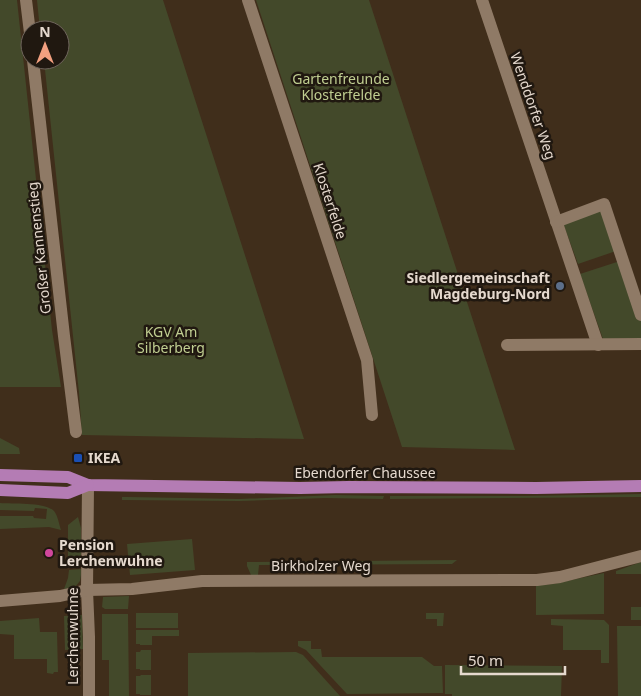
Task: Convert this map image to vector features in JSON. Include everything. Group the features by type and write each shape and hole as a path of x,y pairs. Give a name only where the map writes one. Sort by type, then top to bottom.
{"main road":[{"name":"Ebendorfer Chaussee","path":"0,475 68,477 88,485 300,488 641,486"},
{"name":"Ebendorfer Chaussee","path":"0,490 68,493 88,485"}],"street":[{"path":"26,0 28,20"},
{"name":"Klosterfelde","path":"248,0 367,360 372,415"},
{"name":"Wenddorfer Weg","path":"482,0 598,344"},
{"name":"Großer Kannenstieg","path":"34,70 76,432"},
{"path":"556,222 604,204 641,315"},
{"path":"507,345 641,344"},
{"name":"Lerchenwuhne","path":"88,485 89,696"},
{"name":"Birkholzer Weg","path":"0,601 60,596 88,590 132,589 202,581 537,580 560,577 641,556"}],"green space":[{"path":"0,0 17,0 20,28 20,70 24,70 52,330 61,387 0,387"},
{"name":"KGV Am Silberberg","path":"37,0 163,0 304,439 82,435 45,70 70,70 70,20 39,20"},
{"name":"Gartenfreunde Klosterfelde","path":"256,0 369,0 515,450 402,447"},
{"path":"601,210 616,251 578,264 563,223"},
{"path":"620,261 641,320 641,338 603,339 580,274"},
{"path":"0,438 19,448 20,454 0,454"},
{"path":"641,494 641,497 390,499 390,496"},
{"path":"335,495 384,496 383,499 122,500 122,497 239,499"},
{"path":"0,503 36,505 50,508 55,513 61,530 49,527 0,529 0,516 33,516 34,518 46,519 47,509 35,508 34,511 0,510"},
{"path":"78,517 81,528 81,561 68,562 68,525"},
{"path":"192,539 195,570 130,575 127,544"},
{"path":"457,560 452,564 259,565 258,575 251,575 247,566 247,562"},
{"path":"641,562 641,574 616,574 616,571"},
{"path":"82,569 80,581 75,587 64,589 69,570"},
{"path":"604,573 604,614 536,615 536,585 553,584"},
{"path":"129,596 128,609 105,609 102,607 103,597"},
{"path":"631,607 641,607 641,620 631,620"},
{"path":"136,613 178,613 178,628 136,628"},
{"path":"426,613 444,613 443,626 437,626 437,619 426,619"},
{"path":"102,614 128,614 129,696 109,696 109,660 102,660"},
{"path":"82,615 83,649 65,650 64,616"},
{"path":"39,618 40,632 57,632 58,672 53,674 47,673 47,659 14,659 14,635 0,634 0,621"},
{"path":"551,619 604,620 609,625 609,663 601,663 601,650 563,650 563,626 551,625"},
{"path":"617,626 641,626 641,696 618,696"},
{"path":"136,630 179,630 179,636 152,636 152,645 140,645 136,644"},
{"path":"298,641 311,641 311,649 321,649 322,657 422,657 434,666 442,666 443,693 347,694 306,650 298,646"},
{"path":"151,650 151,670 136,669 136,652"},
{"path":"296,652 303,655 340,696 188,696 188,653"},
{"path":"445,665 562,666 561,696 452,696 452,694 445,694"},
{"path":"151,675 151,695 136,694 136,676"}],"place":[{"name":"Siedlergemeinschaft Magdeburg-Nord","path":"560,286"},
{"name":"IKEA","path":"78,458"},
{"name":"Pension Lerchenwuhne","path":"49,553"}]}
